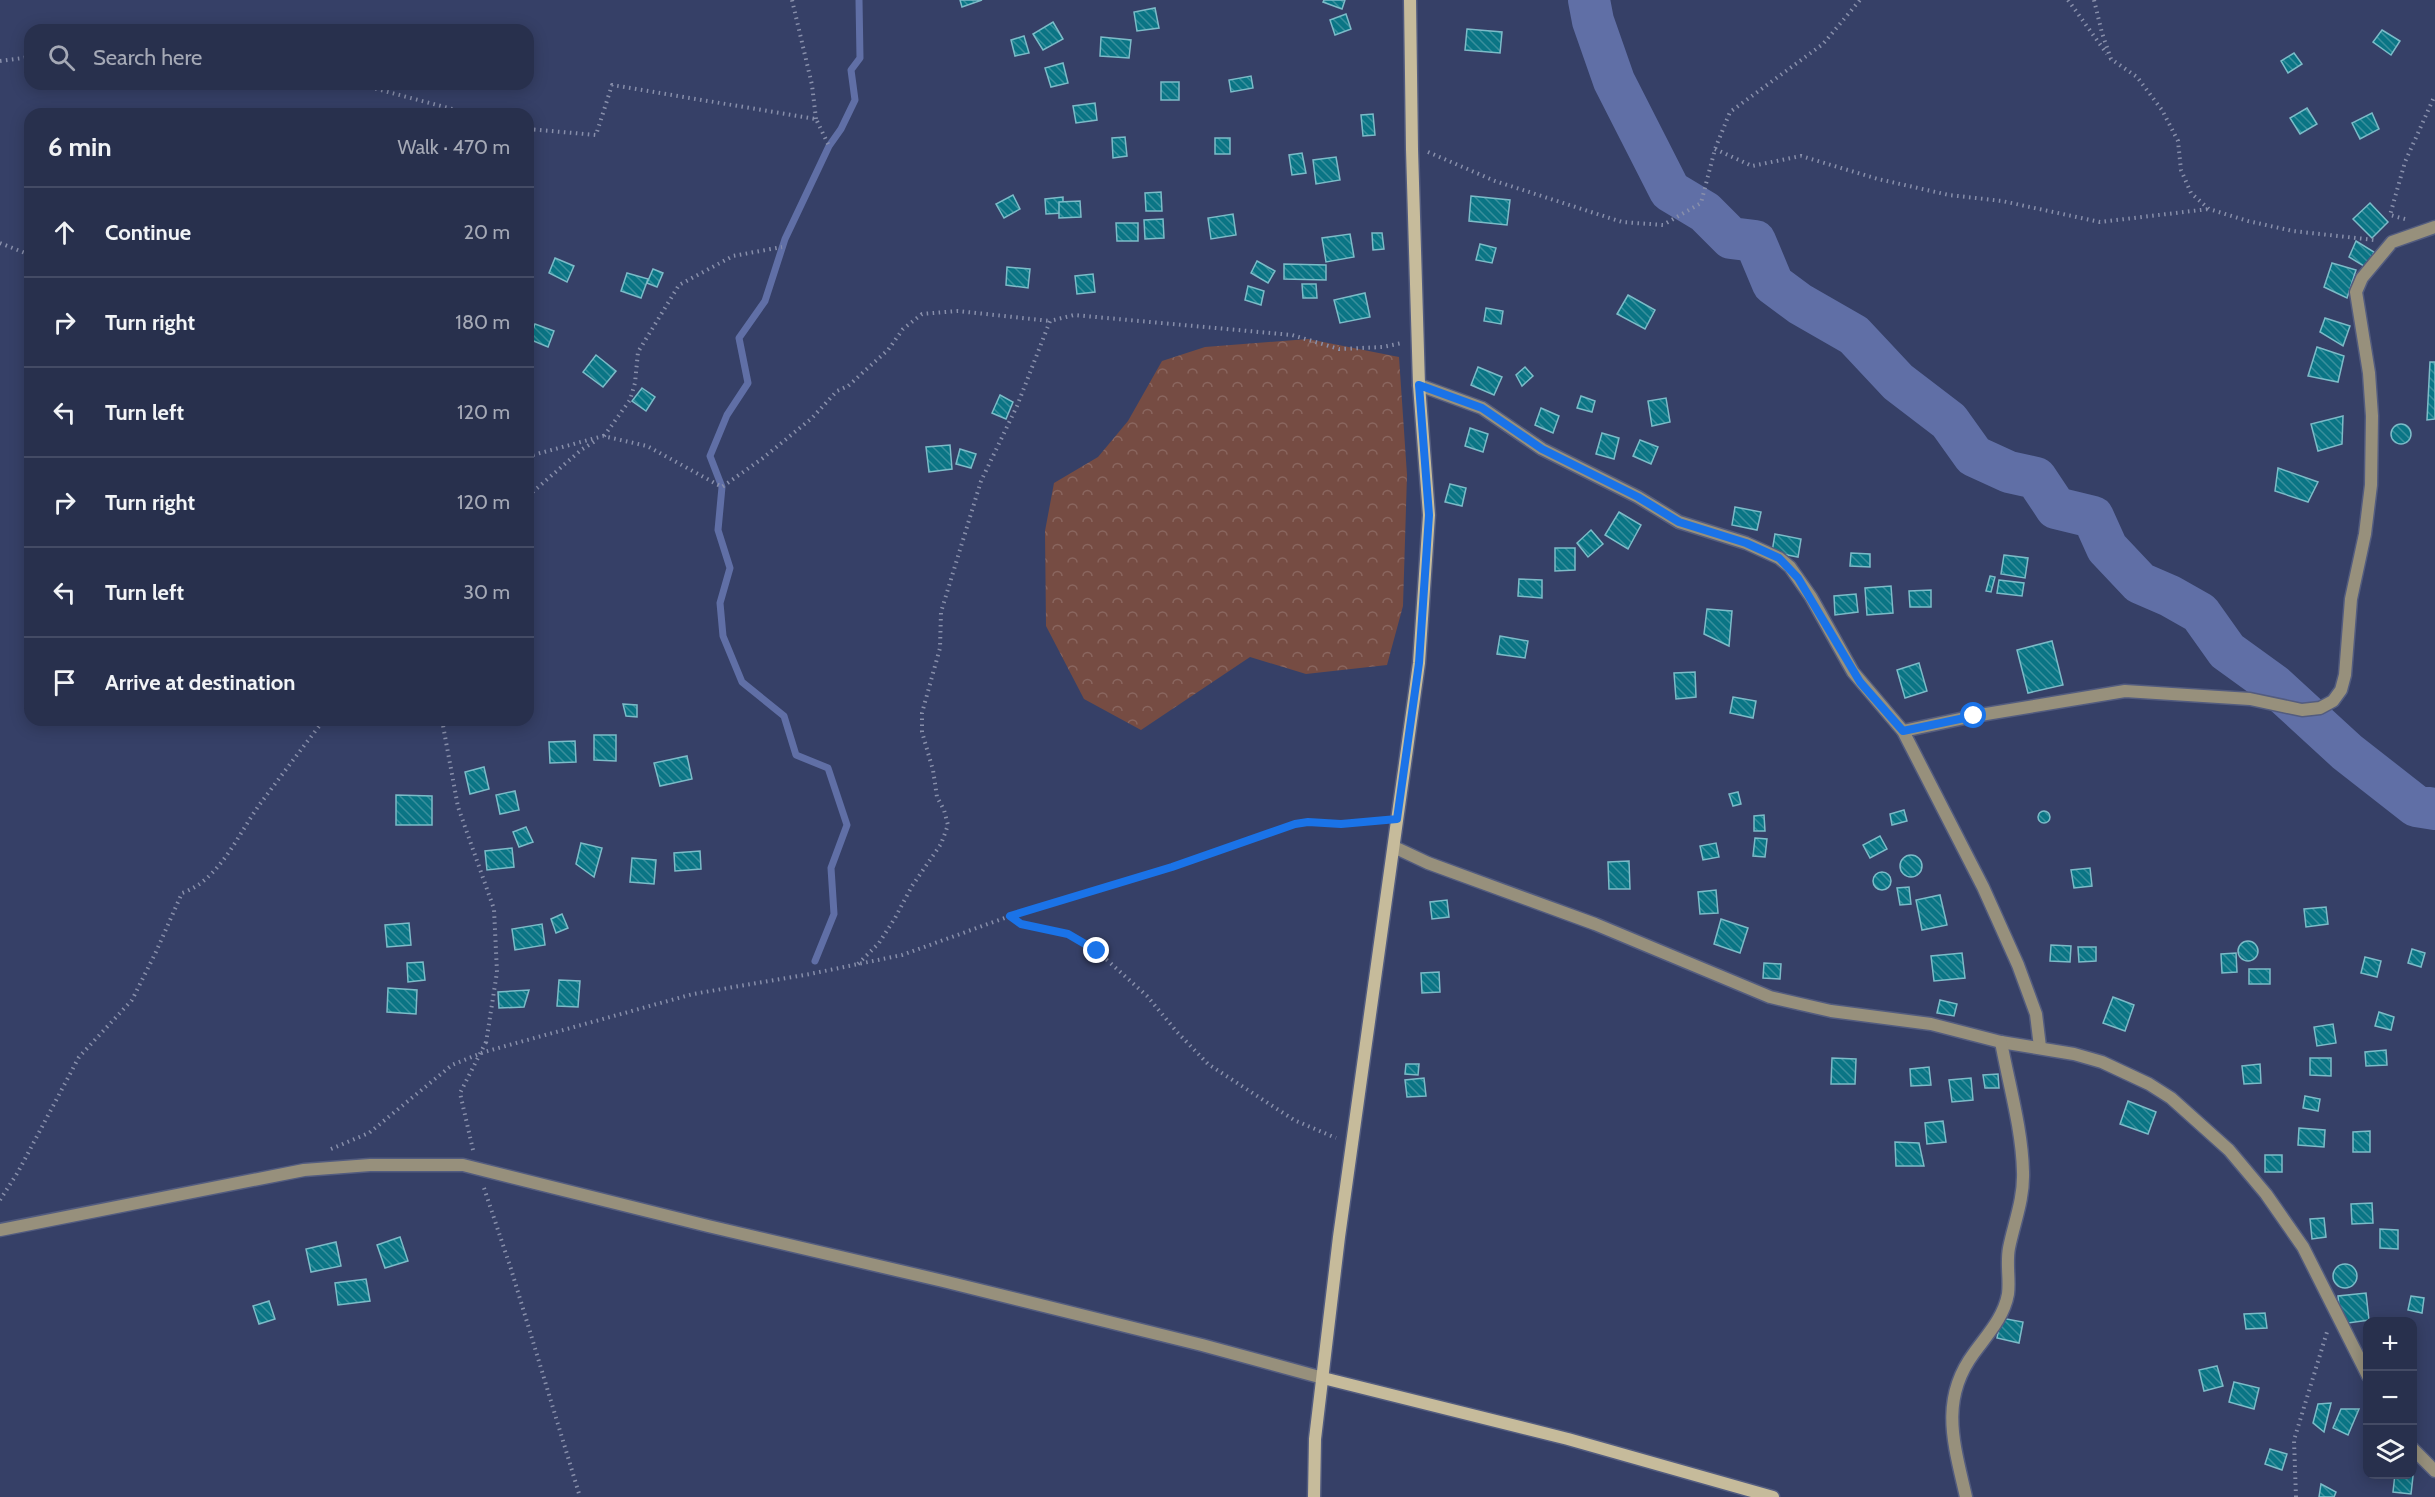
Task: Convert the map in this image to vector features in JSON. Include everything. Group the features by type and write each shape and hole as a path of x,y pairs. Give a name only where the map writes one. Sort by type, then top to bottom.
{"street":[{"path":"1314,1497 1315,1439 1339,1237 1419,663 1429,515 1417,340 1410,0"},
{"path":"1903,731 1974,716 2125,691 2250,699 2302,710 2320,708 2333,700 2341,690 2345,675 2351,599 2366,534 2371,484 2372,416 2367,363 2356,292 2362,278 2392,242 2435,227"},
{"path":"1419,385 1482,408 1542,449 1638,497 1679,522 1746,543 1779,558 1798,578 1857,677 1903,731 1983,887 2018,965 2036,1014 2040,1047"},
{"path":"1394,847 1428,863 1594,924 1770,997 1831,1011 1931,1024 2001,1042 2040,1047 2102,1062 2127,1072 2163,1093 2191,1114 2229,1149 2266,1194 2303,1247 2364,1371"},
{"path":"1966,1497 1953,1428 1951,1408 1953,1392 1972,1355 2003,1310 2008,1295 2008,1251 2022,1191 2023,1159 2001,1042"},
{"path":"0,1230 304,1170 370,1165 464,1165 1191,1342 1323,1378 1568,1439 1773,1497"},
{"path":"2417,1453 2435,1471"}],"path":[{"path":"792,0 812,85 816,119 829,146"},
{"path":"1428,152 1495,181 1622,222 1663,225 1701,202 1715,149 1730,112 1823,44 1860,0"},
{"path":"2067,0 2111,59 2137,77 2162,110 2178,141 2181,170 2191,193 2209,209"},
{"path":"2094,0 2111,59"},
{"path":"0,61 24,58"},
{"path":"534,130 596,135 612,85 816,119"},
{"path":"381,90 448,108"},
{"path":"2435,95 2405,162 2390,215 2435,227"},
{"path":"1715,149 1752,166 1801,156 1878,179 1948,195 2002,201 2100,222 2209,209 2293,231 2392,242"},
{"path":"0,243 24,253"},
{"path":"534,491 581,450 603,436 630,400 635,383 638,352 679,285 733,256 782,248"},
{"path":"534,455 603,436 647,446 722,487 812,418 837,391 848,386 888,350 903,329 922,314 958,311 1050,321 1074,315 1292,335 1339,349 1383,347 1417,340"},
{"path":"857,964 879,943 912,886 941,844 948,825 937,797 933,770 922,732 922,713 940,648 941,612 981,481 1017,406 1050,321"},
{"path":"0,1200 18,1172 79,1057 132,1000 182,893 192,890 219,865 257,807 319,726"},
{"path":"443,726 458,807 494,909 497,972 486,1042 460,1093 476,1167 511,1269 580,1497"},
{"path":"328,1150 369,1133 452,1065 482,1053 693,994 902,955 1010,916 1172,867 1295,824 1308,822 1341,824 1397,819"},
{"path":"1010,916 1021,924 1068,934 1081,940 1148,996 1208,1064 1294,1120 1353,1146"},
{"path":"2296,1497 2294,1440 2334,1310"}],"green space":[{"path":"1308,339 1399,357 1407,475 1403,606 1387,665 1306,674 1250,657 1141,730 1084,699 1046,626 1045,531 1054,483 1098,457 1128,421 1162,361 1205,347"}],"building":[{"path":"960,0 982,0 962,7"},
{"path":"1324,0 1345,0 1342,9 1323,2"},
{"path":"1155,8 1159,28 1137,31 1134,12"},
{"path":"1346,14 1351,29 1335,35 1330,20"},
{"path":"1053,22 1063,39 1043,50 1033,34"},
{"path":"1467,29 1502,32 1500,53 1465,50"},
{"path":"2382,30 2400,41 2391,55 2373,42"},
{"path":"1024,36 1029,53 1015,56 1011,40"},
{"path":"1101,37 1131,40 1129,58 1100,56"},
{"path":"2294,53 2302,64 2288,73 2281,61"},
{"path":"1063,63 1068,83 1051,87 1045,68"},
{"path":"1251,76 1253,88 1231,92 1229,80"},
{"path":"1161,82 1179,82 1179,100 1161,100"},
{"path":"1095,103 1097,120 1076,123 1073,106"},
{"path":"2307,108 2317,124 2300,134 2290,118"},
{"path":"2372,113 2379,129 2360,139 2352,123"},
{"path":"1373,114 1375,135 1363,136 1361,115"},
{"path":"1125,137 1127,156 1113,158 1112,138"},
{"path":"1215,138 1230,138 1230,154 1215,154"},
{"path":"1302,153 1306,173 1292,175 1289,155"},
{"path":"1336,157 1340,180 1316,184 1313,160"},
{"path":"1161,192 1162,211 1146,211 1145,193"},
{"path":"1013,195 1020,209 1004,218 996,204"},
{"path":"1471,196 1510,200 1507,225 1469,221"},
{"path":"1063,197 1063,213 1046,214 1045,199"},
{"path":"1080,201 1081,217 1059,218 1059,202"},
{"path":"2370,203 2388,222 2372,238 2353,219"},
{"path":"1233,214 1236,235 1211,239 1208,218"},
{"path":"1163,219 1164,238 1145,239 1144,220"},
{"path":"1116,223 1138,223 1138,241 1117,241"},
{"path":"1372,233 1382,233 1384,249 1373,250"},
{"path":"1350,234 1354,257 1326,262 1322,238"},
{"path":"2356,241 2374,252 2367,268 2349,257"},
{"path":"1480,244 1496,248 1492,263 1476,260"},
{"path":"555,258 574,266 567,282 549,273"},
{"path":"1257,261 1275,271 1268,283 1251,273"},
{"path":"2332,263 2356,270 2347,298 2324,287"},
{"path":"1284,264 1326,265 1326,280 1284,279"},
{"path":"1007,267 1030,269 1028,288 1006,285"},
{"path":"653,269 663,273 657,287 647,283"},
{"path":"627,273 648,279 641,298 621,291"},
{"path":"1093,274 1095,292 1077,294 1075,276"},
{"path":"1302,284 1316,284 1317,298 1303,298"},
{"path":"1248,286 1264,291 1261,305 1245,300"},
{"path":"1365,293 1370,317 1340,323 1334,300"},
{"path":"1628,295 1655,310 1645,329 1617,314"},
{"path":"1486,308 1503,311 1501,324 1484,321"},
{"path":"2325,318 2350,326 2343,346 2320,332"},
{"path":"535,324 554,331 548,347 534,341"},
{"path":"2317,347 2344,356 2338,382 2308,376"},
{"path":"596,355 616,371 603,387 583,372"},
{"path":"2430,362 2435,362 2435,419 2427,420"},
{"path":"1478,367 1502,377 1494,395 1471,385"},
{"path":"1525,367 1533,376 1522,386 1516,375"},
{"path":"642,388 655,397 646,411 632,401"},
{"path":"1000,395 1013,402 1006,419 992,413"},
{"path":"1581,396 1595,401 1592,412 1577,408"},
{"path":"1666,398 1670,422 1652,426 1648,401"},
{"path":"1541,408 1559,416 1553,433 1535,425"},
{"path":"2343,416 2342,444 2318,451 2311,424"},
{"path":"2401,424 2408,427 2411,434 2408,441 2401,444 2394,441 2391,434 2394,427"},
{"path":"1470,428 1488,434 1483,452 1465,446"},
{"path":"1602,433 1619,438 1614,459 1596,454"},
{"path":"1640,440 1658,447 1651,464 1633,456"},
{"path":"950,445 952,469 929,472 926,447"},
{"path":"960,449 976,454 971,468 956,464"},
{"path":"2278,468 2318,482 2308,502 2275,491"},
{"path":"1450,484 1466,488 1462,506 1445,502"},
{"path":"1735,507 1761,512 1757,530 1732,525"},
{"path":"1619,512 1641,525 1628,549 1605,535"},
{"path":"1591,530 1603,544 1588,557 1577,543"},
{"path":"1775,534 1801,539 1798,557 1772,552"},
{"path":"1555,548 1575,548 1575,570 1555,571"},
{"path":"1851,553 1870,554 1870,567 1850,566"},
{"path":"2004,555 2028,558 2025,578 2001,574"},
{"path":"1990,576 1995,577 1991,592 1986,591"},
{"path":"1519,579 1542,580 1542,598 1518,596"},
{"path":"1999,580 2024,583 2022,596 1997,593"},
{"path":"1891,586 1893,613 1867,615 1865,588"},
{"path":"1931,590 1931,607 1910,607 1909,591"},
{"path":"1856,594 1858,612 1835,615 1834,596"},
{"path":"1707,609 1732,611 1729,646 1704,634"},
{"path":"1500,636 1528,641 1525,658 1497,654"},
{"path":"2052,641 2063,685 2028,693 2017,650"},
{"path":"1919,663 1927,691 1905,698 1897,670"},
{"path":"1695,672 1696,697 1676,699 1674,673"},
{"path":"1733,697 1756,701 1753,718 1730,713"},
{"path":"623,704 637,705 637,717 626,716"},
{"path":"594,735 616,735 616,761 594,760"},
{"path":"575,741 576,762 550,763 549,742"},
{"path":"687,756 692,779 660,786 654,763"},
{"path":"484,767 489,789 470,794 465,772"},
{"path":"515,791 519,810 500,814 496,795"},
{"path":"1738,792 1741,804 1733,806 1729,794"},
{"path":"396,795 432,796 432,825 396,825"},
{"path":"1904,810 1907,821 1892,825 1890,814"},
{"path":"2046,811 2050,817 2046,823 2042,823 2038,815"},
{"path":"1764,815 1765,831 1754,831 1754,816"},
{"path":"526,827 533,842 519,847 513,832"},
{"path":"1880,836 1887,849 1870,858 1863,845"},
{"path":"1755,838 1767,839 1765,857 1753,856"},
{"path":"581,843 602,848 594,877 576,864"},
{"path":"1716,843 1719,857 1703,860 1700,846"},
{"path":"512,848 514,867 487,870 485,851"},
{"path":"700,851 701,869 675,871 674,853"},
{"path":"1911,855 1919,858 1922,866 1919,874 1911,877 1903,874 1900,866 1903,858"},
{"path":"632,858 656,860 654,884 630,882"},
{"path":"1629,861 1630,889 1609,889 1608,862"},
{"path":"2090,868 2092,886 2074,888 2071,870"},
{"path":"1882,872 1888,875 1891,881 1888,887 1882,890 1876,887 1873,881 1876,875"},
{"path":"1909,887 1911,904 1900,905 1897,888"},
{"path":"1716,890 1718,913 1700,914 1698,892"},
{"path":"1940,895 1947,925 1922,930 1916,900"},
{"path":"1447,900 1449,917 1432,919 1430,902"},
{"path":"2326,907 2328,924 2306,927 2304,909"},
{"path":"562,914 568,928 556,933 551,919"},
{"path":"1721,919 1748,928 1740,953 1714,944"},
{"path":"409,923 411,945 387,947 385,925"},
{"path":"542,924 545,945 515,950 512,929"},
{"path":"2244,941 2252,941 2258,947 2258,955 2252,961 2244,961 2238,955 2238,947"},
{"path":"2051,945 2071,946 2070,962 2050,961"},
{"path":"2078,947 2096,947 2096,961 2079,962"},
{"path":"2412,949 2425,953 2421,967 2408,963"},
{"path":"1962,953 1965,978 1934,981 1931,956"},
{"path":"2236,953 2237,972 2222,973 2221,954"},
{"path":"2365,957 2381,961 2377,977 2361,973"},
{"path":"423,962 425,980 408,982 407,963"},
{"path":"1764,963 1781,964 1780,979 1763,978"},
{"path":"2249,969 2270,969 2270,984 2249,984"},
{"path":"1439,972 1440,992 1422,993 1421,973"},
{"path":"559,980 580,981 578,1007 557,1006"},
{"path":"388,988 417,990 416,1014 387,1012"},
{"path":"529,990 524,1007 499,1008 498,992"},
{"path":"2113,997 2134,1005 2125,1031 2103,1023"},
{"path":"1940,1000 1957,1004 1954,1016 1937,1013"},
{"path":"2379,1012 2394,1017 2391,1030 2375,1026"},
{"path":"2333,1024 2336,1043 2317,1046 2314,1027"},
{"path":"2386,1050 2387,1065 2366,1066 2365,1052"},
{"path":"1832,1058 1856,1059 1855,1084 1831,1084"},
{"path":"2310,1058 2331,1058 2331,1076 2310,1075"},
{"path":"1406,1064 1419,1064 1418,1075 1405,1074"},
{"path":"2260,1064 2261,1083 2244,1084 2242,1066"},
{"path":"1929,1067 1931,1085 1911,1086 1910,1069"},
{"path":"1998,1074 1999,1088 1985,1088 1983,1075"},
{"path":"1424,1078 1426,1096 1407,1097 1405,1080"},
{"path":"1971,1078 1973,1100 1952,1102 1949,1080"},
{"path":"2305,1096 2320,1099 2318,1111 2303,1108"},
{"path":"2128,1101 2156,1112 2148,1134 2120,1124"},
{"path":"1943,1121 1946,1142 1927,1144 1925,1123"},
{"path":"2299,1128 2325,1130 2324,1147 2298,1145"},
{"path":"2370,1131 2370,1152 2353,1152 2353,1132"},
{"path":"1895,1142 1919,1143 1924,1166 1896,1166"},
{"path":"2265,1155 2282,1155 2282,1172 2265,1172"},
{"path":"2372,1203 2373,1223 2352,1224 2351,1204"},
{"path":"2324,1218 2326,1237 2312,1239 2310,1219"},
{"path":"2380,1229 2398,1230 2398,1249 2380,1248"},
{"path":"400,1237 408,1261 385,1268 377,1245"},
{"path":"336,1242 341,1266 311,1272 306,1249"},
{"path":"2345,1264 2354,1267 2357,1276 2354,1285 2345,1288 2336,1285 2333,1276 2336,1267"},
{"path":"366,1279 370,1301 338,1305 335,1283"},
{"path":"2366,1293 2369,1317 2363,1317 2363,1321 2341,1324 2338,1296"},
{"path":"2411,1296 2424,1298 2422,1313 2408,1310"},
{"path":"269,1301 275,1319 259,1324 253,1306"},
{"path":"2265,1313 2267,1328 2246,1329 2244,1314"},
{"path":"2001,1318 2023,1322 2019,1343 1997,1338"},
{"path":"2217,1366 2223,1386 2204,1391 2199,1370"},
{"path":"2234,1382 2259,1388 2254,1409 2229,1402"},
{"path":"2331,1403 2324,1432 2313,1423 2318,1404"},
{"path":"2341,1409 2359,1409 2348,1435 2333,1428"},
{"path":"2270,1449 2287,1454 2282,1470 2265,1464"},
{"path":"2394,1479 2413,1479 2411,1494 2393,1492"},
{"path":"2321,1484 2336,1492 2334,1497 2319,1497"}],"waterway":[{"path":"815,961 834,914 831,868 847,825 828,768 796,755 784,716 742,682 723,636 720,603 730,568 718,530 722,487 710,456 727,415 748,383 739,338 765,301 785,239 829,146 841,129 855,100 851,70 860,58 859,0"},
{"path":"1589,0 1593,21 1614,81 1670,191 1705,212 1731,238 1755,241 1773,284 1800,304 1854,335 1898,382 1949,421 1974,456 2009,472 2036,478 2056,508 2093,517 2107,548 2140,583 2200,613 2227,651 2274,685 2347,752 2416,806 2435,809"}],"route":[{"path":"1097,951 1068,934 1021,924 1010,916 1172,867 1295,824 1308,822 1341,824 1397,819 1419,663 1429,515 1419,385 1482,408 1542,449 1638,497 1679,522 1746,543 1779,558 1798,578 1860,682 1903,731 1974,716"}]}
